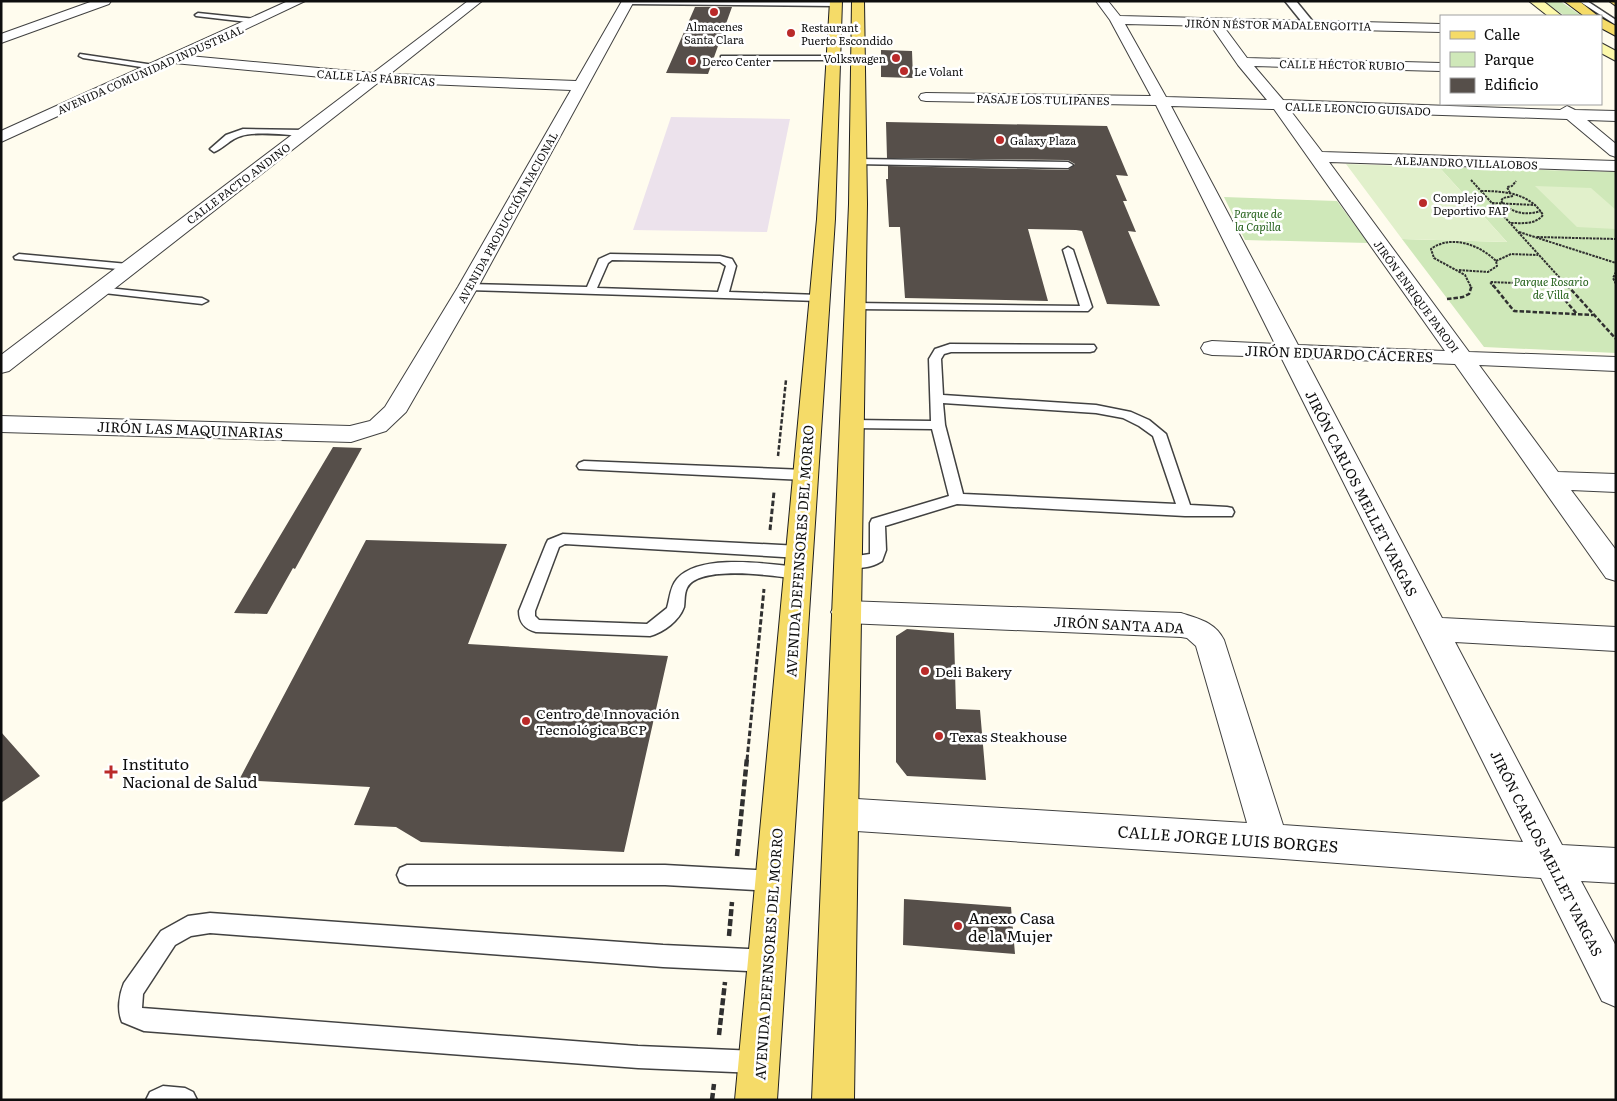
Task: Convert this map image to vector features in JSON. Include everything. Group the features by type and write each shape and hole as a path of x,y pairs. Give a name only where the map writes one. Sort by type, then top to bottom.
{"main road":[{"path":"833,1100 857,219 858,1"},
{"path":"1534,1 1555,15"},
{"path":"1570,1 1591,15"},
{"name":"AVENIDA DEFENSORES DEL MORRO","path":"756,1100 826,219 836,2"},
{"path":"1602,22 1616,29"},
{"path":"1602,48 1616,57"},
{"path":"826,219 857,219"}],"street":[{"name":"AVENIDA COMUNIDAD INDUSTRIAL","path":"1,137 299,1"},
{"name":"CALLE PACTO ANDINO","path":"1,366 476,1"},
{"name":"AVENIDA PRODUCCIÓN NACIONAL","path":"378,426 394,412 468,287 628,1"},
{"name":"JIRÓN CARLOS MELLET VARGAS","path":"1102,1 1116,20 1161,102 1616,988"},
{"path":"1290,1 1310,25"},
{"path":"65,2 100,3"},
{"path":"4,37 100,3"},
{"name":"JIRÓN NÉSTOR MADALENGOITIA","path":"1116,20 1440,28"},
{"name":"JIRÓN ENRIQUE PARODI","path":"1215,23 1243,62 1279,105 1616,571"},
{"name":"CALLE LAS FÁBRICAS","path":"171,59 376,78 581,86"},
{"name":"CALLE HÉCTOR RUBIO","path":"1243,62 1440,67"},
{"name":"PASAJE LOS TULIPANES","path":"926,98 1161,102"},
{"name":"CALLE LEONCIO GUISADO","path":"1161,102 1616,116"},
{"path":"1559,105 1616,152"},
{"name":"ALEJANDRO VILLALOBOS","path":"1317,157 1616,166"},
{"name":"JIRÓN EDUARDO CÁCERES","path":"1212,348 1616,364"},
{"name":"JIRÓN LAS MAQUINARIAS","path":"1,424 351,434 378,426"},
{"path":"1550,480 1616,483"},
{"name":"JIRÓN SANTA ADA","path":"846,612 1181,625 1197,630 1209,640 1270,840"},
{"path":"1432,629 1616,639"},
{"name":"CALLE JORGE LUIS BORGES","path":"841,814 1270,840 1616,866"}],"lane":[{"path":"628,1 836,2"},
{"path":"1582,1 1599,15"},
{"path":"1613,3 1616,11"},
{"path":"198,15 256,20"},
{"path":"1602,17 1616,29"},
{"path":"82,56 154,67"},
{"path":"724,58 834,58"},
{"path":"214,149 229,136 243,132 304,133"},
{"path":"858,162 1068,166"},
{"path":"855,306 1084,309 1086,307 1068,250"},
{"path":"19,257 128,267"},
{"path":"591,290 602,261 610,257 720,259 728,261 731,266 723,294"},
{"path":"468,287 819,298"},
{"path":"99,290 202,301"},
{"path":"957,500 938,425 935,359 939,352 950,348 1090,348"},
{"path":"937,399 1096,409 1126,415 1144,423 1159,434 1186,510"},
{"path":"852,424 938,425"},
{"path":"584,466 805,475"},
{"path":"848,562 871,561 877,557 879,550 877,523 957,500 1227,512"},
{"path":"564,539 799,562 726,568 694,573 681,583 674,611 663,622 650,630 536,626 527,619 527,611 553,544 564,539"},
{"path":"407,875 665,875 773,881"},
{"path":"759,1062 628,1056 144,1020 130,1014 132,991 168,938 188,926 210,923 767,962"},
{"path":"158,1100 163,1098 185,1100"}],"path":[{"path":"1469,178 1616,339"},
{"path":"1481,191 1500,192 1519,197 1542,211"},
{"path":"1503,204 1503,198 1519,197"},
{"path":"1492,203 1535,205"},
{"path":"1503,204 1522,212 1542,211"},
{"path":"1510,223 1536,221 1541,218 1542,211"},
{"path":"1518,232 1616,263"},
{"path":"1531,236 1616,239"},
{"path":"1441,299 1463,297 1472,289 1470,280 1459,270 1434,258 1431,249 1434,246 1448,242 1468,245 1486,252 1496,261"},
{"path":"1496,261 1504,256 1516,253 1539,255"},
{"path":"1459,270 1488,272 1494,269 1496,261"},
{"path":"1616,272 1613,278 1616,284"},
{"path":"1567,285 1490,282 1514,311 1594,315"},
{"path":"1551,284 1577,314"}],"shaded area":[{"path":"671,117 790,119 767,232 633,230"}],"green space":[{"path":"1543,1 1560,1 1581,15 1564,15"},
{"name":"Complejo Deportivo FAP","path":"1346,164 1439,167 1507,242 1402,239"},
{"name":"Parque Rosario de Villa","path":"1439,167 1616,172 1616,353 1484,347 1402,239 1507,242"},
{"path":"1535,186 1591,188 1616,210 1616,229 1577,227"},
{"name":"Parque de la Capilla","path":"1224,197 1337,201 1368,243 1245,240"}],"building":[{"path":"695,7 732,7 708,74 666,73"},
{"path":"881,50 912,51 913,78 881,77"},
{"path":"886,122 1107,126 1128,176 1116,175 1127,201 1123,201 1136,232 1128,231 1160,306 1107,304 1082,231 1076,230 1028,229 1048,301 905,298 900,227 889,227 886,179 888,179 888,166 1068,170 1075,164 1068,160 887,158"},
{"path":"333,447 362,448 295,569 293,568 267,614 234,613"},
{"name":"Centro de Innovación Tecnológica BCP","path":"366,540 507,544 468,644 668,656 624,852 421,842 396,827 354,825 370,787 239,780"},
{"path":"907,629 954,633 956,709 980,710 986,780 907,776 896,762 896,636"},
{"path":"1,732 40,776 1,803"},
{"name":"Anexo Casa de la Mujer","path":"904,899 1011,907 1015,954 903,945"}],"place":[{"name":"Almacenes Santa Clara","path":"714,12"},
{"name":"Restaurant Puerto Escondido","path":"791,33"},
{"name":"Volkswagen","path":"896,58"},
{"name":"Derco Center","path":"692,61"},
{"name":"Le Volant","path":"904,71"},
{"name":"Galaxy Plaza","path":"1000,140"},
{"name":"Complejo Deportivo FAP","path":"1423,203"},
{"name":"Deli Bakery","path":"925,671"},
{"name":"Centro de Innovación Tecnológica BCP","path":"526,721"},
{"name":"Texas Steakhouse","path":"939,736"},
{"name":"Instituto Nacional de Salud","path":"111,772"},
{"name":"Anexo Casa de la Mujer","path":"958,926"}]}
